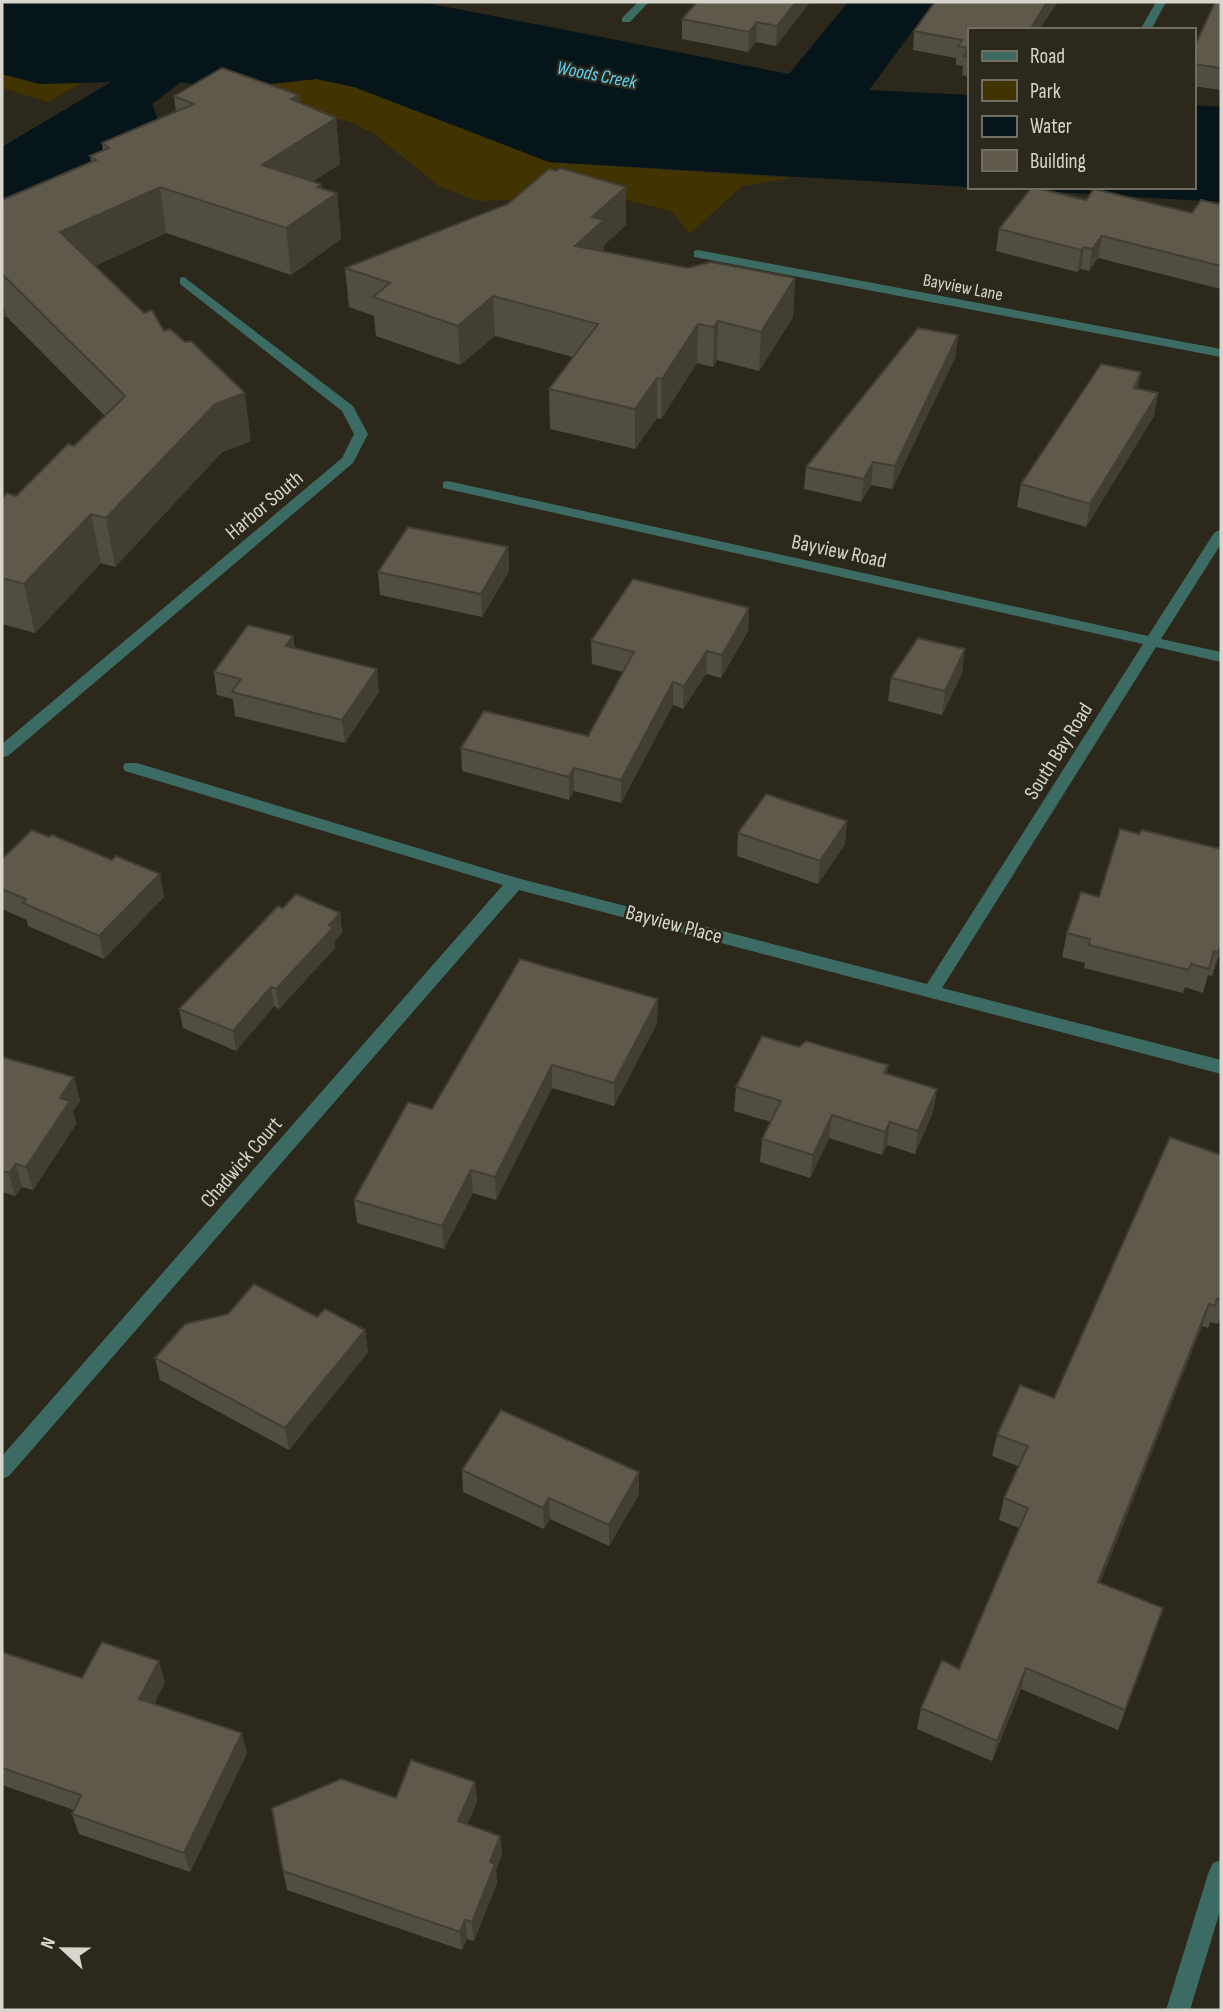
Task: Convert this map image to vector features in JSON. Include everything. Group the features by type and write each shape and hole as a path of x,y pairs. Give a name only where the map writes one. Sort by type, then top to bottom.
{"street":[{"path":"626,20 644,2"},
{"path":"1145,28 1161,2"},
{"name":"Bayview Lane","path":"698,254 1221,353"},
{"name":"Harbor South","path":"2,752 348,460 361,434 348,409 184,281"},
{"name":"Bayview Road","path":"448,485 1221,657"},
{"name":"South Bay Road","path":"931,991 1221,533"},
{"name":"Bayview Place","path":"131,767 515,883 1221,1067"},
{"name":"Chadwick Court","path":"2,1470 515,883"},
{"path":"1178,2010 1221,1871"}],"green space":[{"path":"2,74 40,84 83,82 48,102 2,88"},
{"path":"316,79 354,87 549,162 791,178 742,186 690,234 671,211 614,197 478,201 439,186 373,133 350,122 216,90"}],"water":[{"name":"Woods Creek","path":"2,2 422,2 789,74 848,2 934,2 869,90 968,95 968,187 549,162 354,87 316,79 216,90 181,82 152,104 165,137 2,238 2,147 111,82 40,84 2,74"},
{"path":"1195,105 1221,107 1221,202 1003,189 1195,189"}],"building":[{"path":"697,2 796,2 777,26 757,22 749,32 682,19"},
{"path":"935,2 1047,2 1031,28 968,28 968,48 958,46 962,40 914,31"},
{"path":"1215,2 1221,2 1221,68 1195,64 1195,46"},
{"path":"222,68 299,95 291,99 336,118 262,165 321,184 317,187 337,193 286,228 160,187 60,232 144,313 152,310 164,331 170,329 185,342 191,341 245,393 215,404 106,518 91,514 24,584 2,578 2,499 7,493 16,496 68,444 74,446 125,396 2,274 2,200 96,160 90,156 109,148 102,143 194,104 174,96"},
{"path":"560,168 626,187 592,217 604,220 575,246 688,268 711,262 795,278 761,332 718,321 714,327 698,324 662,379 657,378 635,409 549,389 598,324 493,296 458,326 373,297 390,283 345,268 508,204 549,169 556,171"},
{"path":"1030,189 1086,200 1094,189 1192,213 1201,200 1221,205 1221,266 1102,236 1092,249 1084,247 1081,250 999,229"},
{"path":"918,328 958,335 895,466 873,462 864,479 806,467"},
{"path":"1101,364 1141,372 1134,388 1158,393 1090,504 1021,484"},
{"path":"408,527 508,547 481,594 378,572"},
{"path":"633,579 749,608 722,655 707,651 684,686 673,682 621,780 574,768 569,777 461,748 484,711 588,736 634,652 591,641"},
{"path":"248,625 293,636 286,646 377,669 342,720 232,692 241,679 214,672"},
{"path":"918,638 965,649 945,691 891,678"},
{"path":"766,794 847,821 820,861 738,833"},
{"path":"1120,829 1139,834 1142,830 1221,849 1221,944 1218,953 1214,951 1209,969 1191,964 1189,970 1089,945 1090,939 1067,933 1081,892 1099,897"},
{"path":"32,830 49,837 52,835 112,860 116,856 160,874 99,936 23,903 26,899 2,889 2,859"},
{"path":"296,894 340,913 329,925 333,928 276,989 271,987 233,1031 179,1009 278,906 283,908"},
{"path":"520,959 658,999 614,1083 552,1065 495,1177 471,1170 442,1226 354,1200 408,1102 432,1109"},
{"path":"762,1036 799,1047 806,1041 888,1065 884,1073 937,1089 918,1131 890,1122 885,1132 832,1115 813,1155 762,1139 781,1101 736,1087"},
{"path":"2,1057 74,1077 60,1098 70,1101 26,1167 16,1164 9,1173 2,1171"},
{"path":"1170,1137 1221,1155 1221,1300 1217,1299 1215,1306 1209,1304 1098,1582 1163,1608 1125,1710 1026,1668 997,1741 921,1708 942,1660 959,1669 1028,1508 1004,1498 1028,1446 997,1435 1020,1385 1054,1398"},
{"path":"254,1284 317,1317 325,1309 365,1330 285,1428 155,1358 185,1324 228,1314"},
{"path":"501,1410 639,1472 609,1525 549,1498 543,1508 462,1470"},
{"path":"102,1642 159,1661 139,1699 242,1733 184,1853 72,1814 81,1795 2,1768 2,1652 82,1678"},
{"path":"411,1760 475,1782 458,1821 500,1836 490,1862 495,1864 472,1922 465,1920 460,1932 283,1871 272,1808 341,1779 396,1798"}]}
